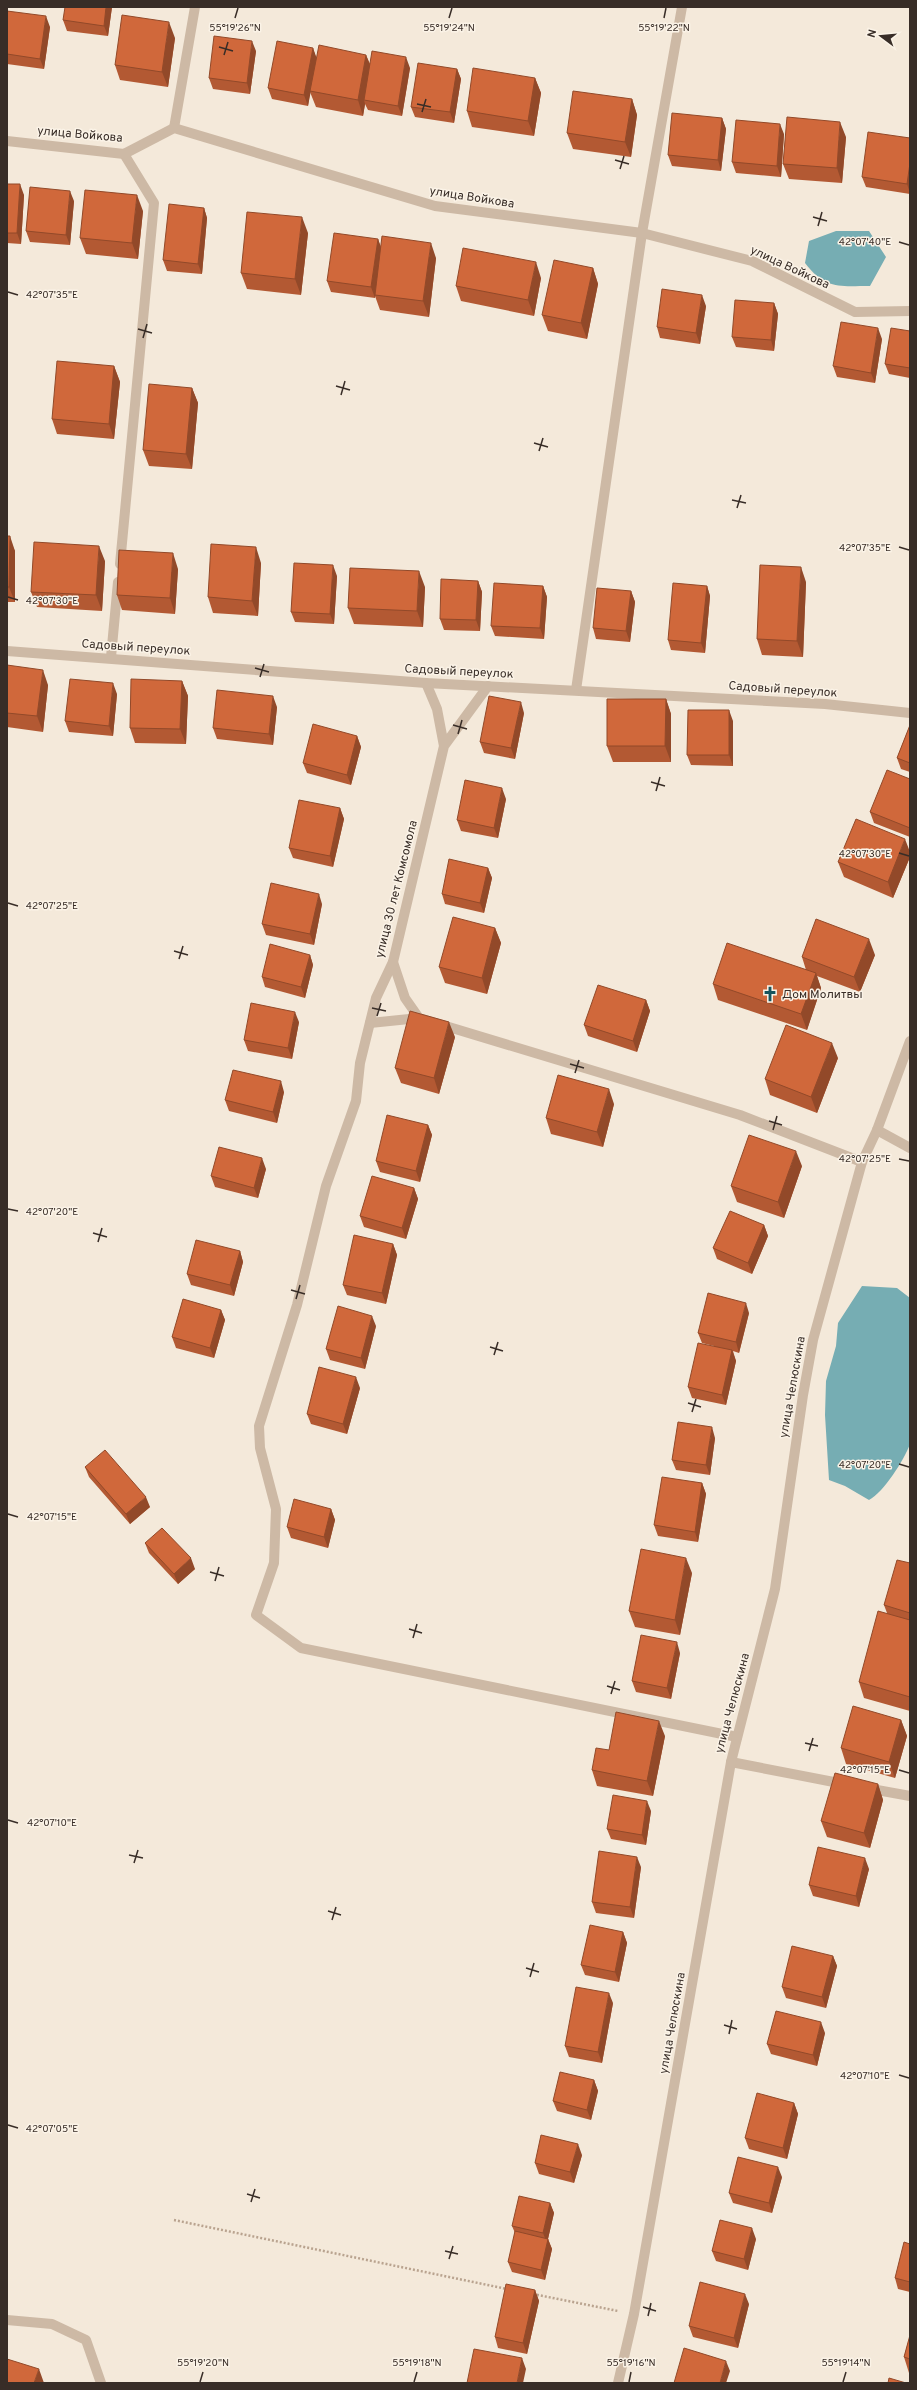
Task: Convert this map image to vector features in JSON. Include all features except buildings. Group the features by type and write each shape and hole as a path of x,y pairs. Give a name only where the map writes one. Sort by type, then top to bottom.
{"street":[{"path":"174,128 195,7"},
{"path":"576,690 642,233 682,7"},
{"name":"улица Войкова","path":"7,141 124,154 174,128 435,206 642,233 752,261 855,312 910,311"},
{"path":"111,657 154,203 124,154"},
{"name":"Садовый переулок","path":"7,651 111,657 426,683 825,704 910,713"},
{"name":"улица 30 лет Комсомола","path":"426,683 436,709 444,746"},
{"name":"улица 30 лет Комсомола","path":"488,686 444,746 393,962 376,998 360,1063 356,1101 326,1186 296,1305 259,1426 260,1448 276,1509 274,1563 256,1614 301,1648 737,1737"},
{"path":"393,962 405,998 419,1018"},
{"path":"370,1023 419,1018 740,1116 862,1162"},
{"name":"улица Челюскина","path":"618,2383 634,2314 730,1762 776,1589 802,1395 813,1340 862,1162 877,1130 910,1041"},
{"path":"877,1130 910,1148"},
{"path":"730,1762 910,1796"},
{"path":"7,2320 52,2324 86,2340 101,2383"}],"path":[{"path":"174,2220 510,2289"},
{"path":"526,2292 634,2314"}],"water":[{"path":"836,231 869,231 886,257 870,286 834,285 820,278 805,263 809,241"},
{"path":"862,1286 897,1288 910,1298 910,1444 893,1475 881,1490 869,1500 845,1486 829,1480 825,1415 826,1381 836,1346 838,1323"}],"place":[{"name":"Дом Молитвы","path":"770,994"}]}
